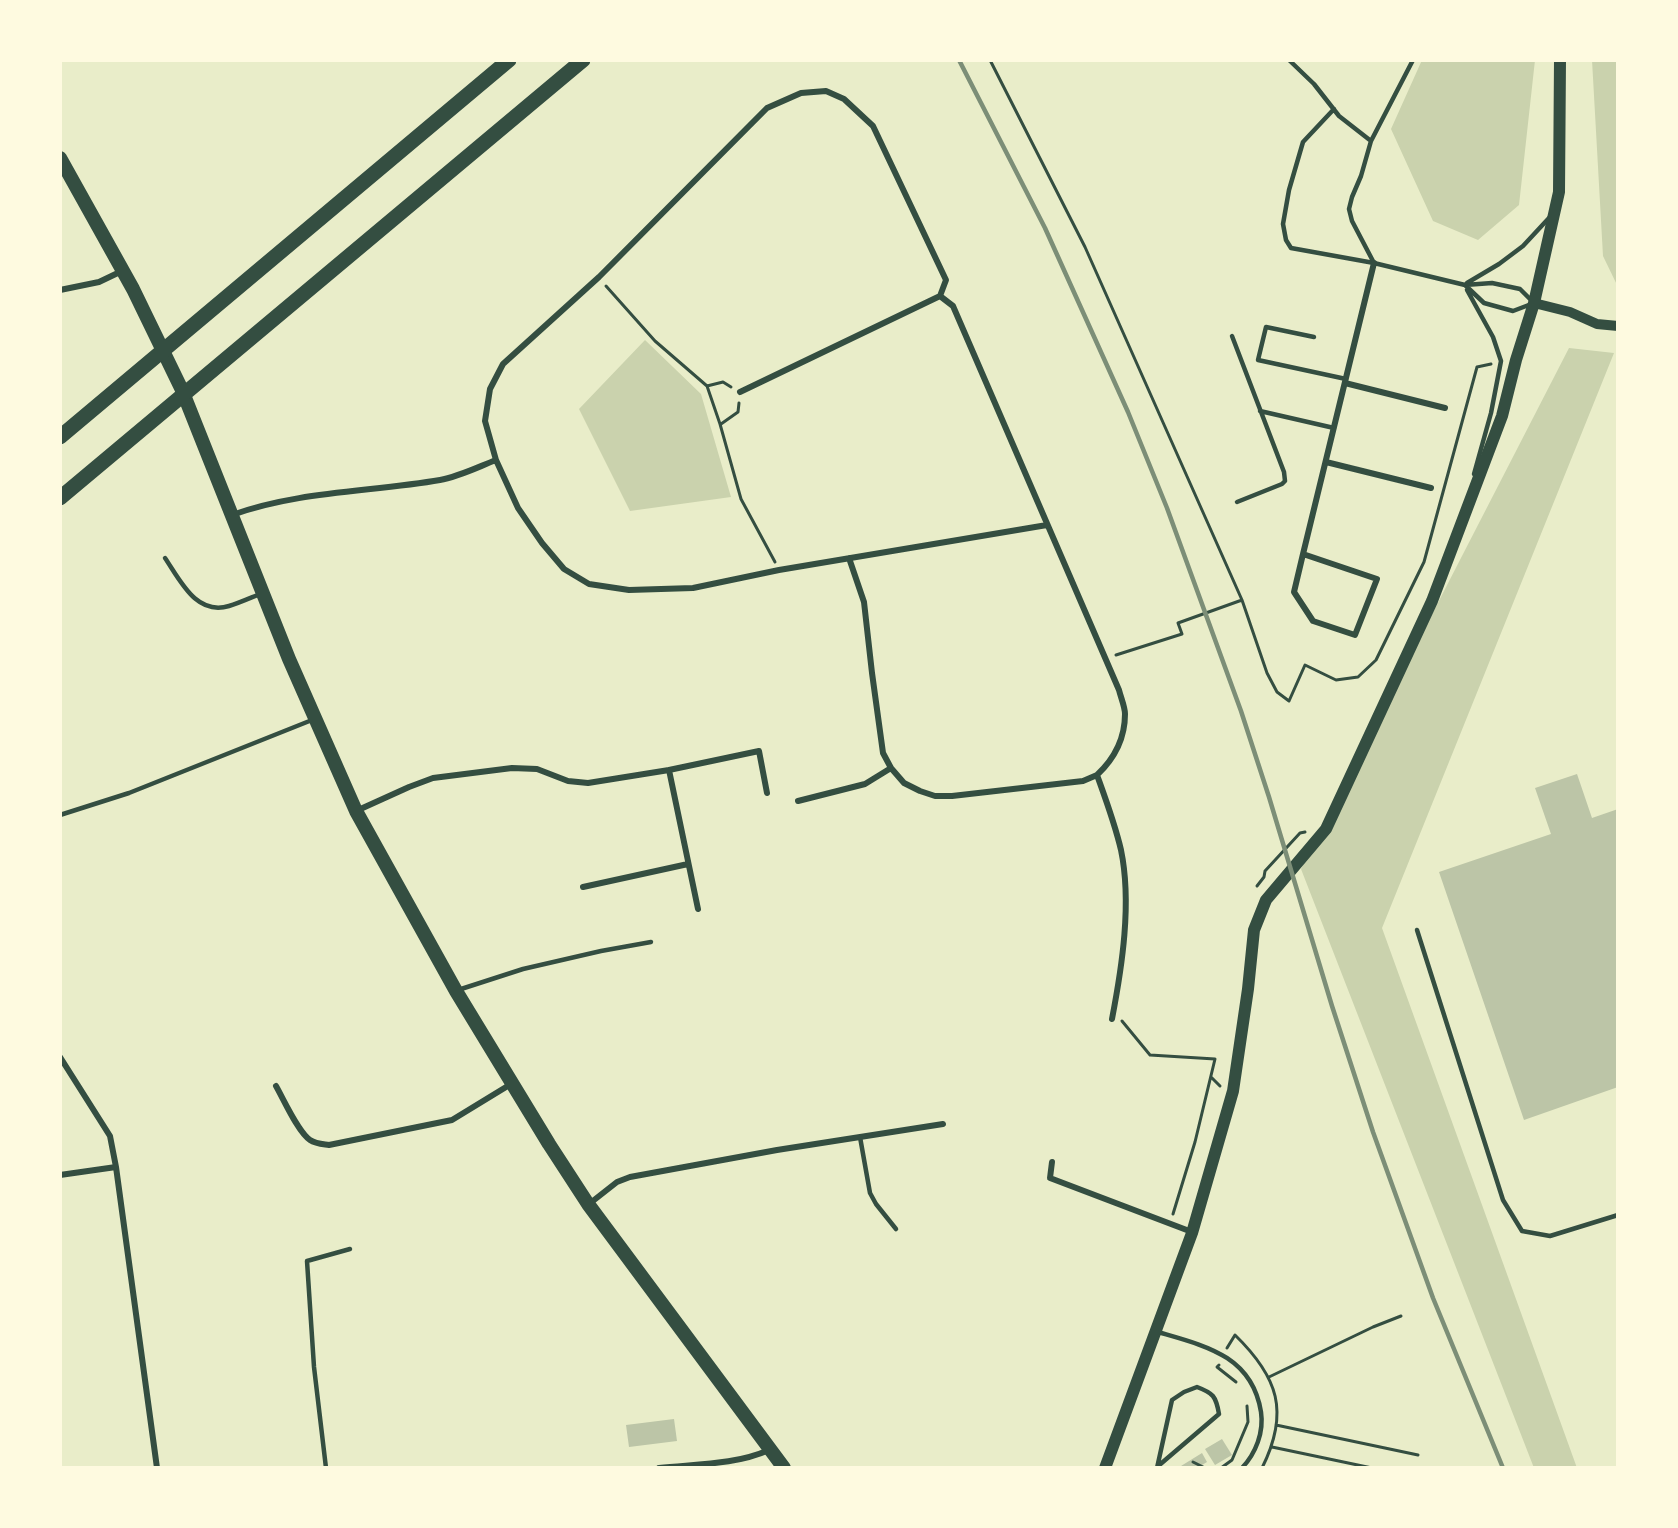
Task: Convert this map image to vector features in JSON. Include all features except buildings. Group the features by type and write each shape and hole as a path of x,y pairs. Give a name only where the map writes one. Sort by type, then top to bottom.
{"highway":[{"path":"60,437 509,60"},
{"path":"60,498 584,60"}],"main road":[{"path":"1105,1468 1192,1233 1233,1091 1254,930 1266,900 1326,829 1427,612 1502,416 1534,303 1559,192 1560,60"},
{"path":"60,158 133,289 182,390 262,592 356,812 511,1084 588,1204 784,1468"}],"street":[{"path":"740,392 940,296 946,280 873,126 844,99 826,91 801,93 767,108 598,278 503,364 490,389 485,421 496,460 518,508 542,543 564,569 589,584 629,590 693,588 779,570 1047,525"},
{"path":"1303,554 1377,579 1355,635 1313,621 1294,592 1303,554 1326,462 1334,428 1346,381 1374,264"},
{"path":"60,290 99,282 122,270"},
{"path":"849,558 864,602 883,753 891,768 904,783 935,796 943,796 1083,781 1097,775 1108,765 1121,742 1125,713 1119,690 953,306 940,296"},
{"path":"1534,303 1570,312 1597,324 1618,326"},
{"path":"1346,381 1445,408"},
{"path":"232,515 256,506 297,498 442,480 496,460"},
{"path":"1326,462 1431,488"},
{"path":"356,812 433,778 512,768 537,769 568,781 588,783 669,770 759,751 767,793"},
{"path":"798,801 866,784 891,768"},
{"path":"669,770 698,909"},
{"path":"1097,775 1111,813 1121,852 1125,889 1121,971 1112,1019"},
{"path":"583,886 688,864"},
{"path":"60,1057 110,1136 158,1468"},
{"path":"276,1086 303,1134 311,1141 329,1145 452,1120 511,1084"},
{"path":"588,1204 617,1182 630,1178 777,1150 944,1124"},
{"path":"1052,1162 1050,1178 1192,1233"},
{"path":"60,1176 116,1167"},
{"path":"659,1468 738,1460 770,1449"}],"lane":[{"path":"1289,60 1314,84 1340,116 1371,141"},
{"path":"1374,264 1348,209 1371,141 1413,60"},
{"path":"1334,109 1303,142 1289,190 1283,224 1286,240 1291,248 1465,285 1492,282 1520,289 1534,303 1513,311 1484,303 1465,285"},
{"path":"1465,285 1523,246 1554,212"},
{"path":"1463,519 1491,413 1501,361 1493,337 1465,285"},
{"path":"1314,338 1266,327 1258,360 1346,381"},
{"path":"1232,336 1284,472 1285,481 1237,502"},
{"path":"1260,411 1334,428"},
{"path":"165,558 189,595 212,608 227,607 262,592"},
{"path":"60,815 129,793 315,719"},
{"path":"1417,930 1503,1200 1522,1231 1550,1236 1618,1215"},
{"path":"456,991 523,969 651,942"},
{"path":"860,1137 870,1193 896,1230"},
{"path":"326,1468 314,1366 307,1261 350,1249"},
{"path":"1156,1331 1194,1342 1233,1362 1251,1381 1259,1400 1262,1418 1261,1432 1248,1462 1242,1468"},
{"path":"1197,1387 1210,1392 1217,1403 1219,1413 1157,1468 1172,1400 1197,1387"}],"path":[{"path":"990,60 1085,247 1242,600 1267,674 1277,692 1289,701 1305,665 1336,680 1358,677 1376,660 1424,562 1477,367 1501,361"},
{"path":"598,278 655,342 707,386 741,498 779,570"},
{"path":"707,386 723,382 740,392 738,412 720,424"},
{"path":"1105,659 1182,634 1178,623 1242,600"},
{"path":"1265,871 1300,833"},
{"path":"1112,1019 1120,1020 1150,1055 1215,1059 1195,1142 1170,1223"},
{"path":"1269,1377 1401,1316"},
{"path":"1217,1367 1240,1386"},
{"path":"1221,1468 1232,1460 1248,1422 1247,1403"},
{"path":"1276,1425 1418,1455"},
{"path":"1272,1447 1372,1468"},
{"path":"1193,1462 1205,1468"}],"green space":[{"path":"1422,60 1535,60 1519,205 1478,240 1433,221 1391,129"},
{"path":"1592,60 1618,60 1618,287 1603,256"},
{"path":"645,340 701,394 731,497 630,511 579,409"},
{"path":"1569,348 1614,353 1382,928 1577,1468 1534,1468 1301,869"}],"railway":[{"path":"959,60 1045,228 1128,412 1167,508 1241,711 1373,1132 1433,1298 1503,1468"}]}
